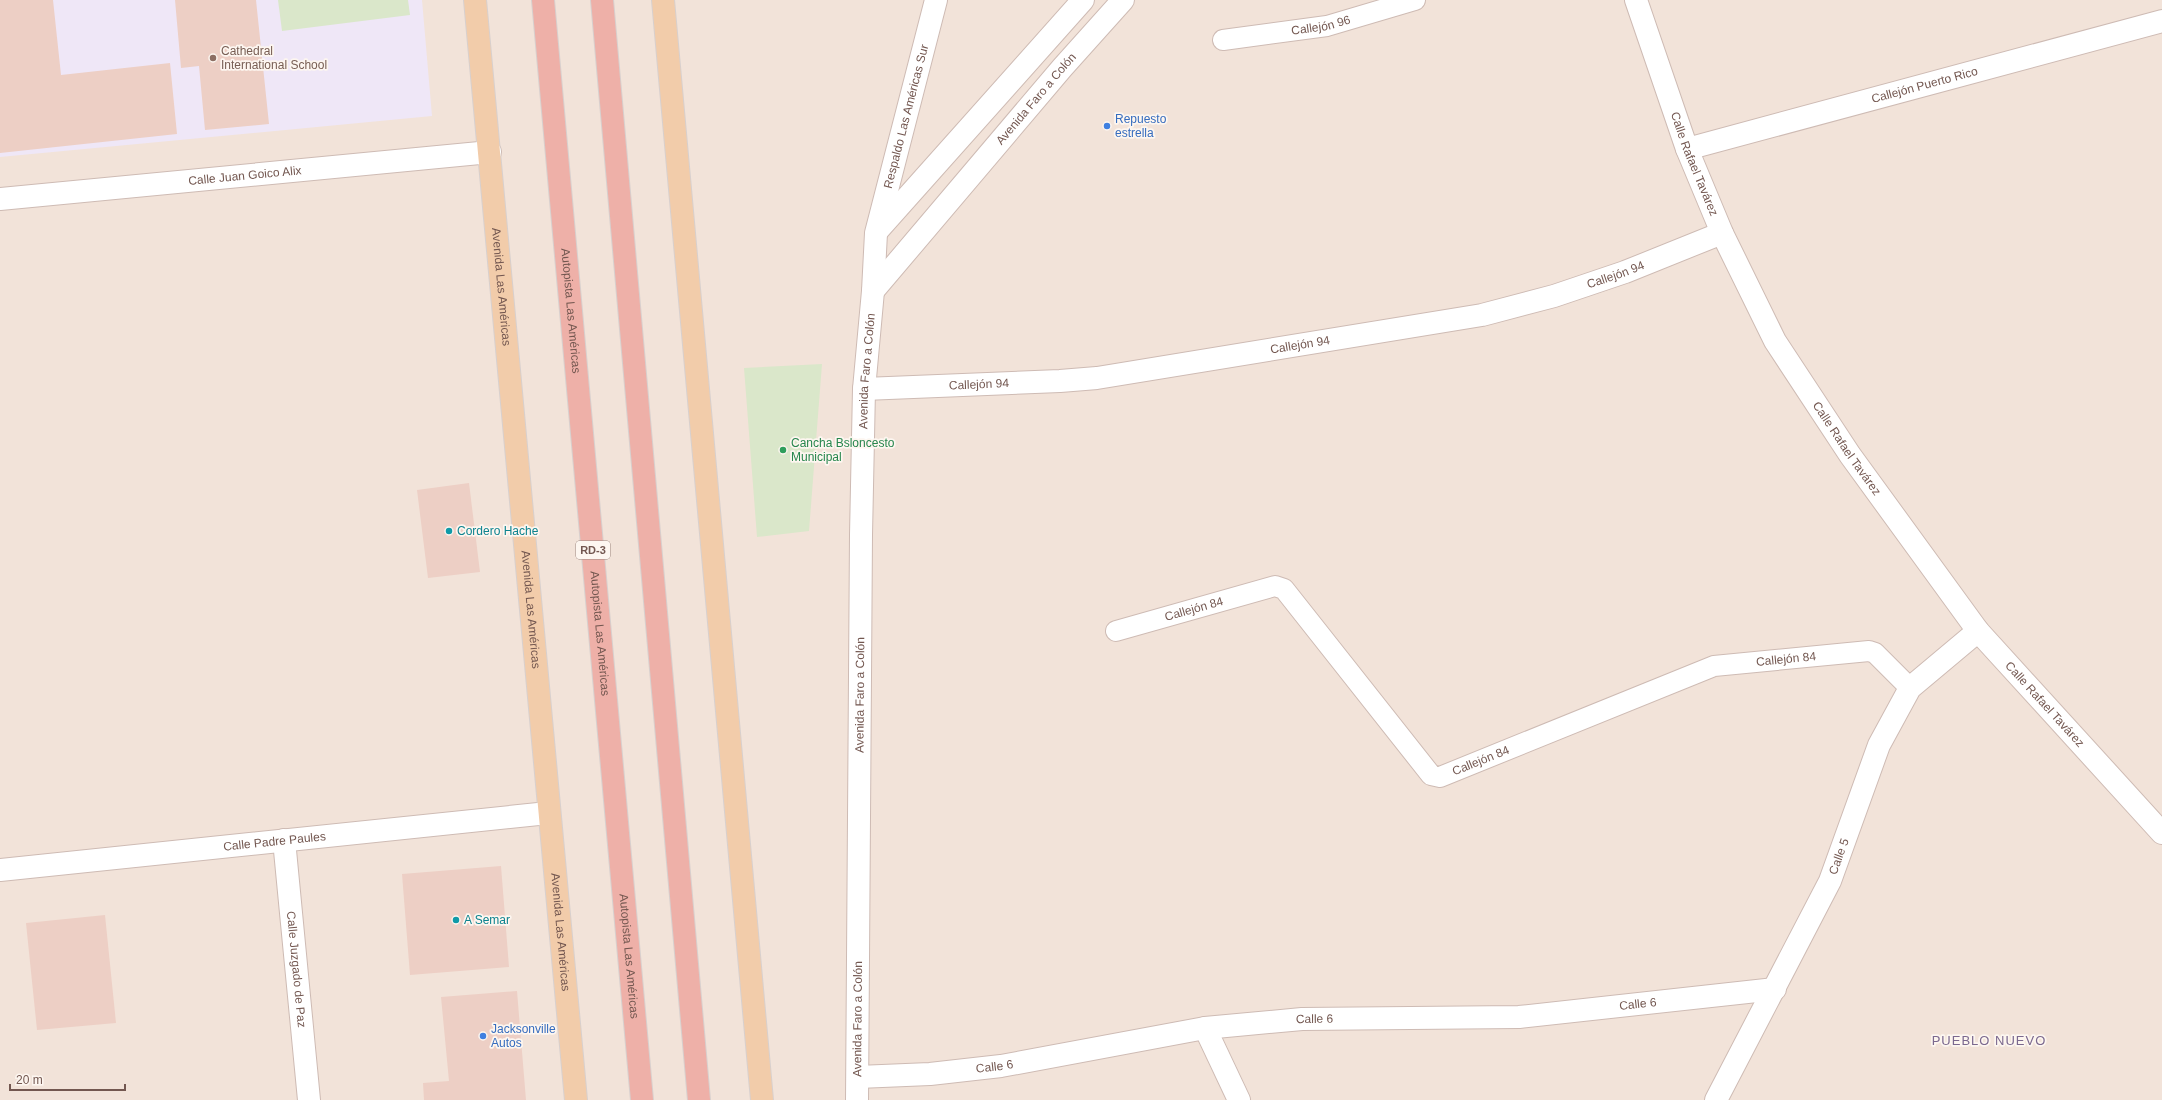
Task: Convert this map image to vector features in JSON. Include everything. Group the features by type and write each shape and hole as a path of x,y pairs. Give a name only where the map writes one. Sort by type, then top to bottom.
{"highway":[{"name":"Autopista Las Américas","path":"543,0 642,1100"},
{"path":"602,0 699,1100"}],"main road":[{"name":"Avenida Las Américas","path":"475,0 490,152 548,813 576,1100"},
{"path":"664,0 762,1100"}],"street":[{"name":"Respaldo Las Américas Sur","path":"876,233 936,0"},
{"path":"876,233 1083,0"},
{"name":"Avenida Faro a Colón","path":"873,291 1062,68 1124,0"},
{"name":"Calle Rafael Tavárez","path":"1636,0 1687,149 1722,233 1779,347 1850,455 1978,631 2162,833"},
{"name":"Callejón Puerto Rico","path":"1687,149 2162,21"},
{"name":"Calle Juan Goico Alix","path":"0,200 490,152"},
{"name":"Avenida Faro a Colón","path":"857,1100 861,535 864,389 873,291 876,233"},
{"name":"Callejón 94","path":"864,389 1060,381 1097,378 1482,315 1554,296 1625,272 1722,233"},
{"name":"Calle 5","path":"1716,1100 1775,990 1830,881 1879,745 1910,688 1978,631"},
{"name":"Calle Padre Paules","path":"0,870 548,813"},
{"name":"Calle Juzgado de Paz","path":"284,840 308,1100"},
{"name":"Calle 6","path":"858,1077 930,1074 1001,1066 1205,1028 1302,1019 1519,1017 1775,990"},
{"path":"1205,1028 1238,1100"}],"lane":[{"name":"Callejón 96","path":"1223,40 1327,26 1415,0"},
{"name":"Callejón 84","path":"1116,631 1275,586 1280,587 1284,589 1431,775 1440,777 1714,666 1869,651 1875,653 1910,688"}],"shaded area":[{"path":"0,0 2162,0 2162,1100 0,1100"},
{"name":"Cathedral International School","path":"0,0 422,0 432,116 0,157"}],"green space":[{"path":"278,0 408,0 410,15 282,31"},
{"name":"Cancha Bsloncesto Municipal","path":"822,364 809,531 757,537 744,368"}],"building":[{"path":"0,0 53,0 61,75 170,63 177,134 0,153"},
{"path":"175,0 256,0 269,124 205,130 199,66 181,68"},
{"name":"Cordero Hache","path":"469,483 480,572 428,578 417,490"},
{"name":"A Semar","path":"501,866 509,967 410,975 402,874"},
{"path":"105,915 116,1023 37,1030 26,923"},
{"name":"Jacksonville Autos","path":"517,991 526,1100 424,1100 423,1083 449,1081 441,997"}],"place":[{"name":"Cathedral International School","path":"213,58"},
{"name":"Repuesto estrella","path":"1107,126"},
{"name":"Cancha Bsloncesto Municipal","path":"783,450"},
{"name":"Cordero Hache","path":"449,531"},
{"name":"A Semar","path":"456,920"},
{"name":"Jacksonville Autos","path":"483,1036"}],"district":[{"name":"PUEBLO NUEVO","path":"1989,1040"}]}
